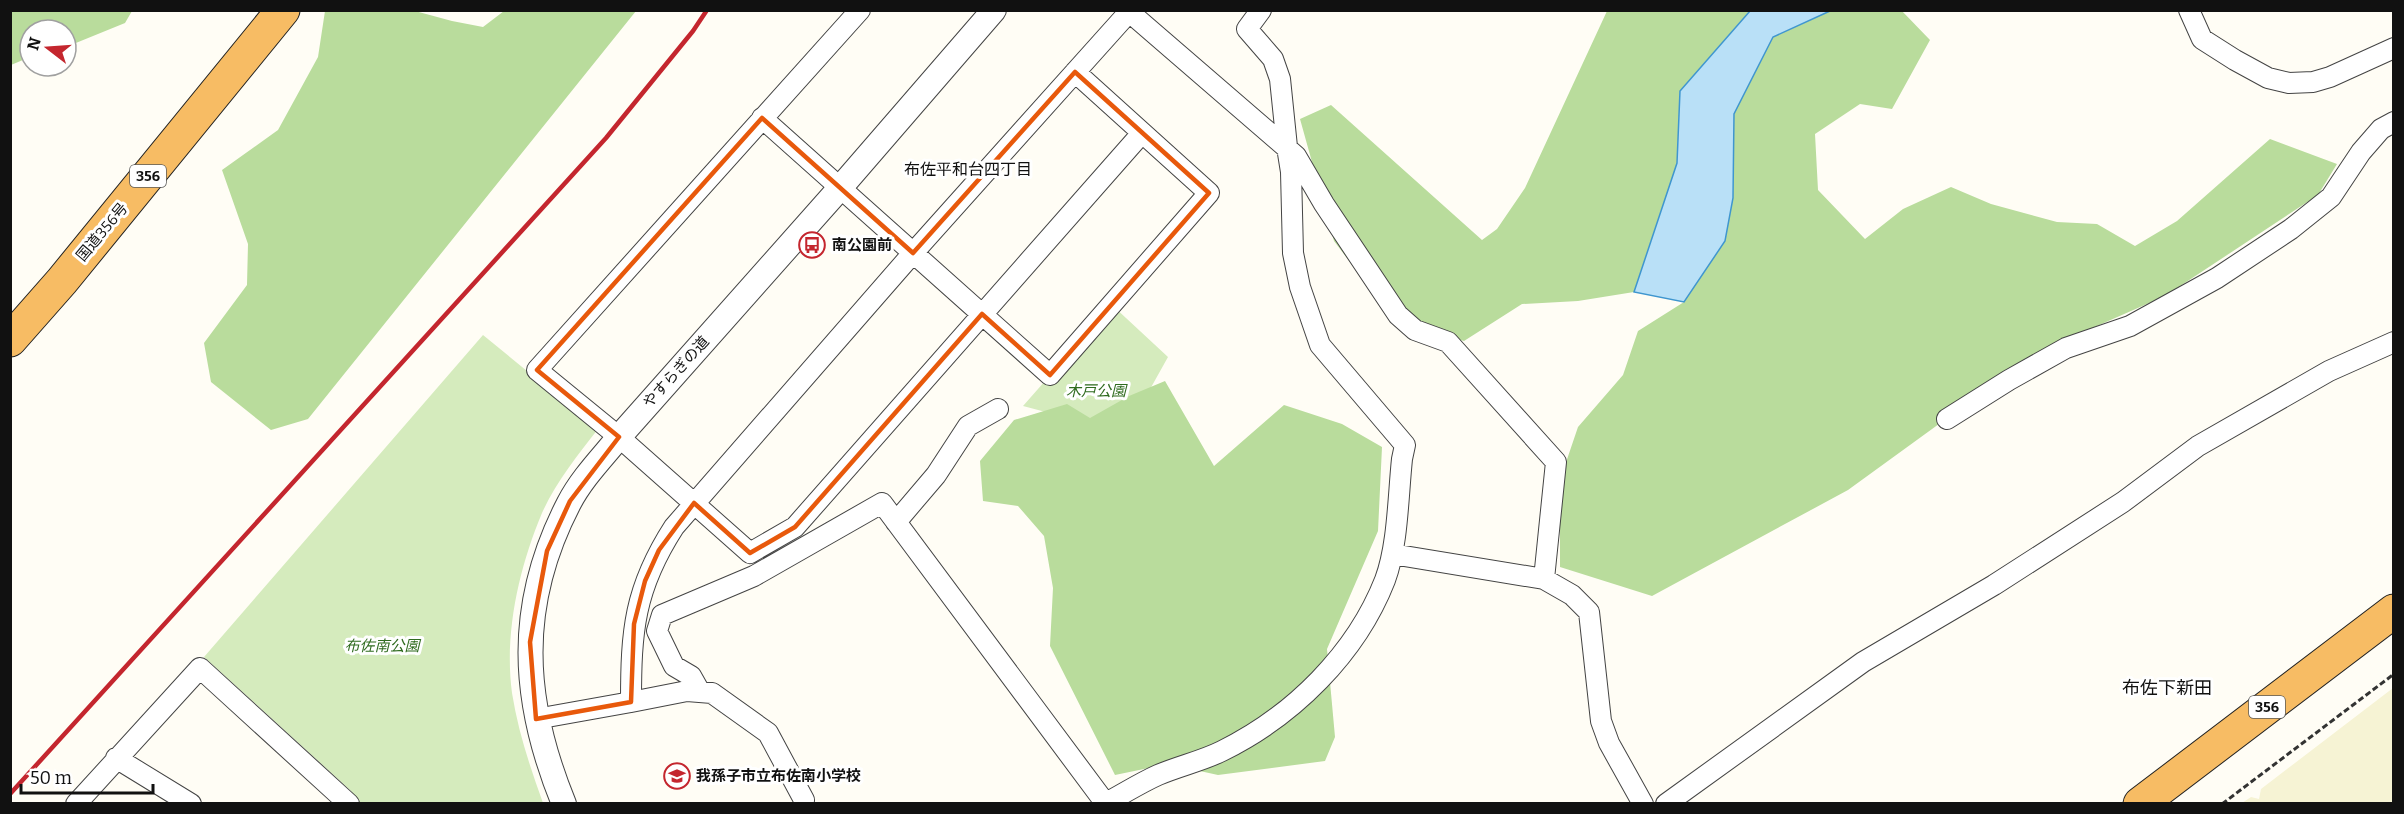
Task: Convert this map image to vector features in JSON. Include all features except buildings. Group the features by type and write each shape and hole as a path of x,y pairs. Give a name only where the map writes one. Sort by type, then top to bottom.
{"highway":[{"name":"国道356号","path":"10,340 283,10"},
{"name":"356","path":"2140,804 2394,612"}],"street":[{"path":"860,10 537,370 619,437 750,553 795,527 1142,133"},
{"name":"やすらぎの道","path":"564,804 551,772 536,719 531,682 530,642 534,602 547,551 570,501 619,437 994,10"},
{"path":"700,692 691,675 674,666 657,631 662,615 754,576 882,503 1106,803 1157,776 1221,752 1273,722 1328,673 1367,618 1385,579 1392,554 1405,445 1320,345 1300,287 1293,253 1291,172 1280,79 1274,59 1247,29 1261,10"},
{"path":"2189,10 2202,39 2268,78 2289,83 2313,82 2393,51"},
{"path":"631,702 631,655 634,624 645,581 659,550 674,527 1128,11 1296,156 1324,204 1398,315 1415,330 1448,342 1556,462 1544,579"},
{"path":"762,118 1050,375 1209,194 1075,72"},
{"path":"1947,419 2066,348 2130,326 2217,278 2291,228 2331,197 2361,152 2381,129 2394,122"},
{"path":"1666,804 1863,662 1994,585 2123,502 2198,446 2329,371 2394,342"},
{"path":"896,522 936,475 968,426 998,409"},
{"path":"1392,554 1544,579 1572,595 1589,612 1601,721 1609,743 1643,804"},
{"path":"75,804 200,668 347,803"},
{"path":"536,719 687,691 712,693 768,734 804,800"},
{"path":"116,758 191,804"}],"path":[{"path":"2222,804 2394,674"}],"highlighted area":[{"path":"1075,72 1209,193 1050,375 982,314 795,527 750,553 694,503 659,550 645,581 634,624 631,702 536,719 530,642 547,551 570,501 619,437 537,370 762,118 913,253"}],"shaded area":[{"path":"2393,688 2393,803 2242,803 2251,797 2259,799 2261,789"}],"green space":[{"path":"11,10 132,10 125,23 78,42 78,18 18,18 18,62 11,65"},
{"path":"1901,10 1930,40 1892,109 1860,104 1815,134 1818,190 1865,239 1903,209 1951,187 1991,204 2057,222 2097,224 2135,246 2177,221 2270,139 2337,164 2318,195 2165,296 2038,352 1848,490 1652,596 1560,567 1560,480 1578,427 1623,375 1638,331 1684,302 1733,198 1734,114 1773,37 1830,11"},
{"path":"325,11 415,11 483,27 504,11 636,11 308,419 271,430 211,382 204,343 247,285 248,244 222,170 278,130 318,57"},
{"path":"1607,11 1750,11 1680,91 1677,163 1634,292 1578,301 1522,304 1464,341 1393,319 1334,241 1300,119 1331,105 1482,240 1497,229 1525,188"},
{"name":"木戸公園","path":"1112,305 1168,357 1101,477 1057,415 1023,406"},
{"name":"布佐南公園","path":"483,335 598,429 560,480 542,513 526,556 515,601 510,647 512,693 525,749 543,803 360,803 350,790 204,657"},
{"path":"1165,381 1214,466 1284,405 1342,424 1382,447 1378,531 1327,649 1335,737 1325,761 1218,775 1168,764 1115,775 1050,646 1053,588 1044,536 1018,506 983,501 980,461 1014,420 1067,404 1090,418 1129,396"}],"water":[{"path":"1750,11 1830,11 1773,37 1734,114 1733,198 1725,241 1684,302 1634,292 1677,163 1680,91"}],"railway":[{"path":"10,794 606,138 693,31 707,10"}],"place":[{"name":"南公園前","path":"812,245"},
{"name":"我孫子市立布佐南小学校","path":"677,776"}],"district":[{"name":"布佐平和台四丁目","path":"968,169"},
{"name":"布佐下新田","path":"2167,688"}]}
